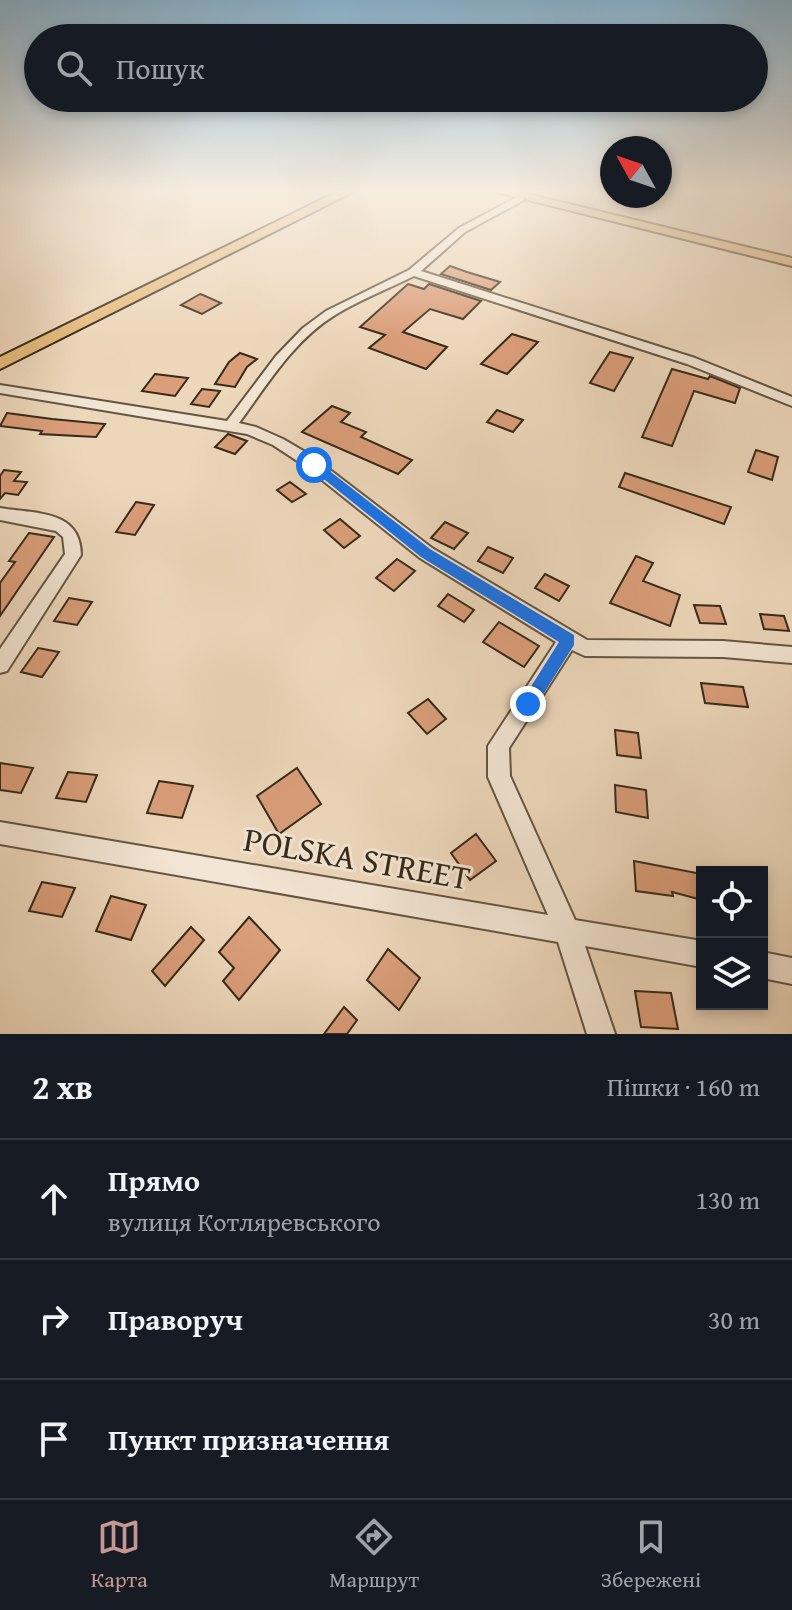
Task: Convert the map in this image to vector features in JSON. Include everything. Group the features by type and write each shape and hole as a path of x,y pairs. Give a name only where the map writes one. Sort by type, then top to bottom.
{"main road":[{"path":"0,364 252,239"},
{"path":"698,239 792,262"}],"street":[{"path":"230,426 280,359 307,331 330,313 413,272 451,239"},
{"path":"413,272 691,361 792,402"},
{"path":"0,389 230,426 278,442 307,460 426,553 585,648 708,649 792,655"},
{"path":"0,514 56,525 69,532 73,540 73,555 0,665"},
{"path":"568,640 498,746 499,777 566,928 601,1034"},
{"name":"POLSKA STREET","path":"0,833 566,928 696,953"},
{"path":"768,966 792,971"}],"building":[{"path":"450,266 500,282 491,290 441,274"},
{"path":"408,284 424,289 429,284 481,301 463,319 430,309 403,332 447,347 426,369 369,348 385,335 360,327"},
{"path":"200,294 221,303 202,314 181,305"},
{"path":"512,334 538,342 507,374 481,364"},
{"path":"610,352 633,358 614,391 590,383"},
{"path":"240,353 257,359 247,367 235,387 215,384 229,362"},
{"path":"672,369 708,379 710,376 740,388 735,403 694,391 672,446 642,437"},
{"path":"155,374 188,378 175,396 142,391"},
{"path":"202,389 220,391 209,407 191,404"},
{"path":"332,406 350,413 341,422 366,432 361,437 412,460 398,474 302,432"},
{"path":"497,410 523,420 513,432 487,422"},
{"path":"7,413 105,424 96,437 40,434 42,431 0,426"},
{"path":"228,434 247,441 235,454 215,447"},
{"path":"756,450 778,457 772,480 748,472"},
{"path":"4,470 21,472 14,481 27,482 18,495 5,493 0,499 0,476"},
{"path":"625,473 731,507 724,524 619,487"},
{"path":"290,482 306,494 292,502 277,490"},
{"path":"136,502 154,505 135,535 116,532"},
{"path":"340,519 360,536 344,548 324,530"},
{"path":"445,522 468,533 454,549 431,538"},
{"path":"29,533 54,537 0,616 0,583 15,562 9,561"},
{"path":"488,547 513,558 503,573 478,561"},
{"path":"636,556 653,563 643,581 680,595 670,626 610,603"},
{"path":"397,559 415,571 394,591 376,578"},
{"path":"545,574 569,586 559,601 535,588"},
{"path":"448,594 474,610 464,622 438,606"},
{"path":"69,598 92,602 77,625 54,621"},
{"path":"694,605 720,606 726,624 700,623"},
{"path":"760,614 784,616 789,631 764,629"},
{"path":"499,622 539,646 524,667 483,642"},
{"path":"38,648 59,652 42,677 21,672"},
{"path":"701,683 743,687 748,707 705,703"},
{"path":"428,699 446,719 427,734 408,713"},
{"path":"615,730 638,733 641,758 617,755"},
{"path":"0,763 33,768 21,793 0,790"},
{"path":"297,768 321,804 279,834 257,796"},
{"path":"68,772 97,775 86,802 56,798"},
{"path":"159,781 193,786 182,818 147,813"},
{"path":"615,785 646,790 648,818 616,812"},
{"path":"476,834 496,861 470,880 451,853"},
{"path":"634,861 696,873 696,898 672,892 673,896 636,891"},
{"path":"42,882 75,888 62,917 29,911"},
{"path":"111,896 146,905 131,940 96,931"},
{"path":"249,917 280,950 239,1000 223,981 234,968 219,952"},
{"path":"191,927 204,940 165,986 152,971"},
{"path":"388,949 420,978 399,1010 367,980"},
{"path":"635,991 671,993 678,1029 641,1027"},
{"path":"344,1007 357,1020 347,1034 324,1034"}],"route":[{"path":"314,465 426,553 568,640 528,704"}]}
